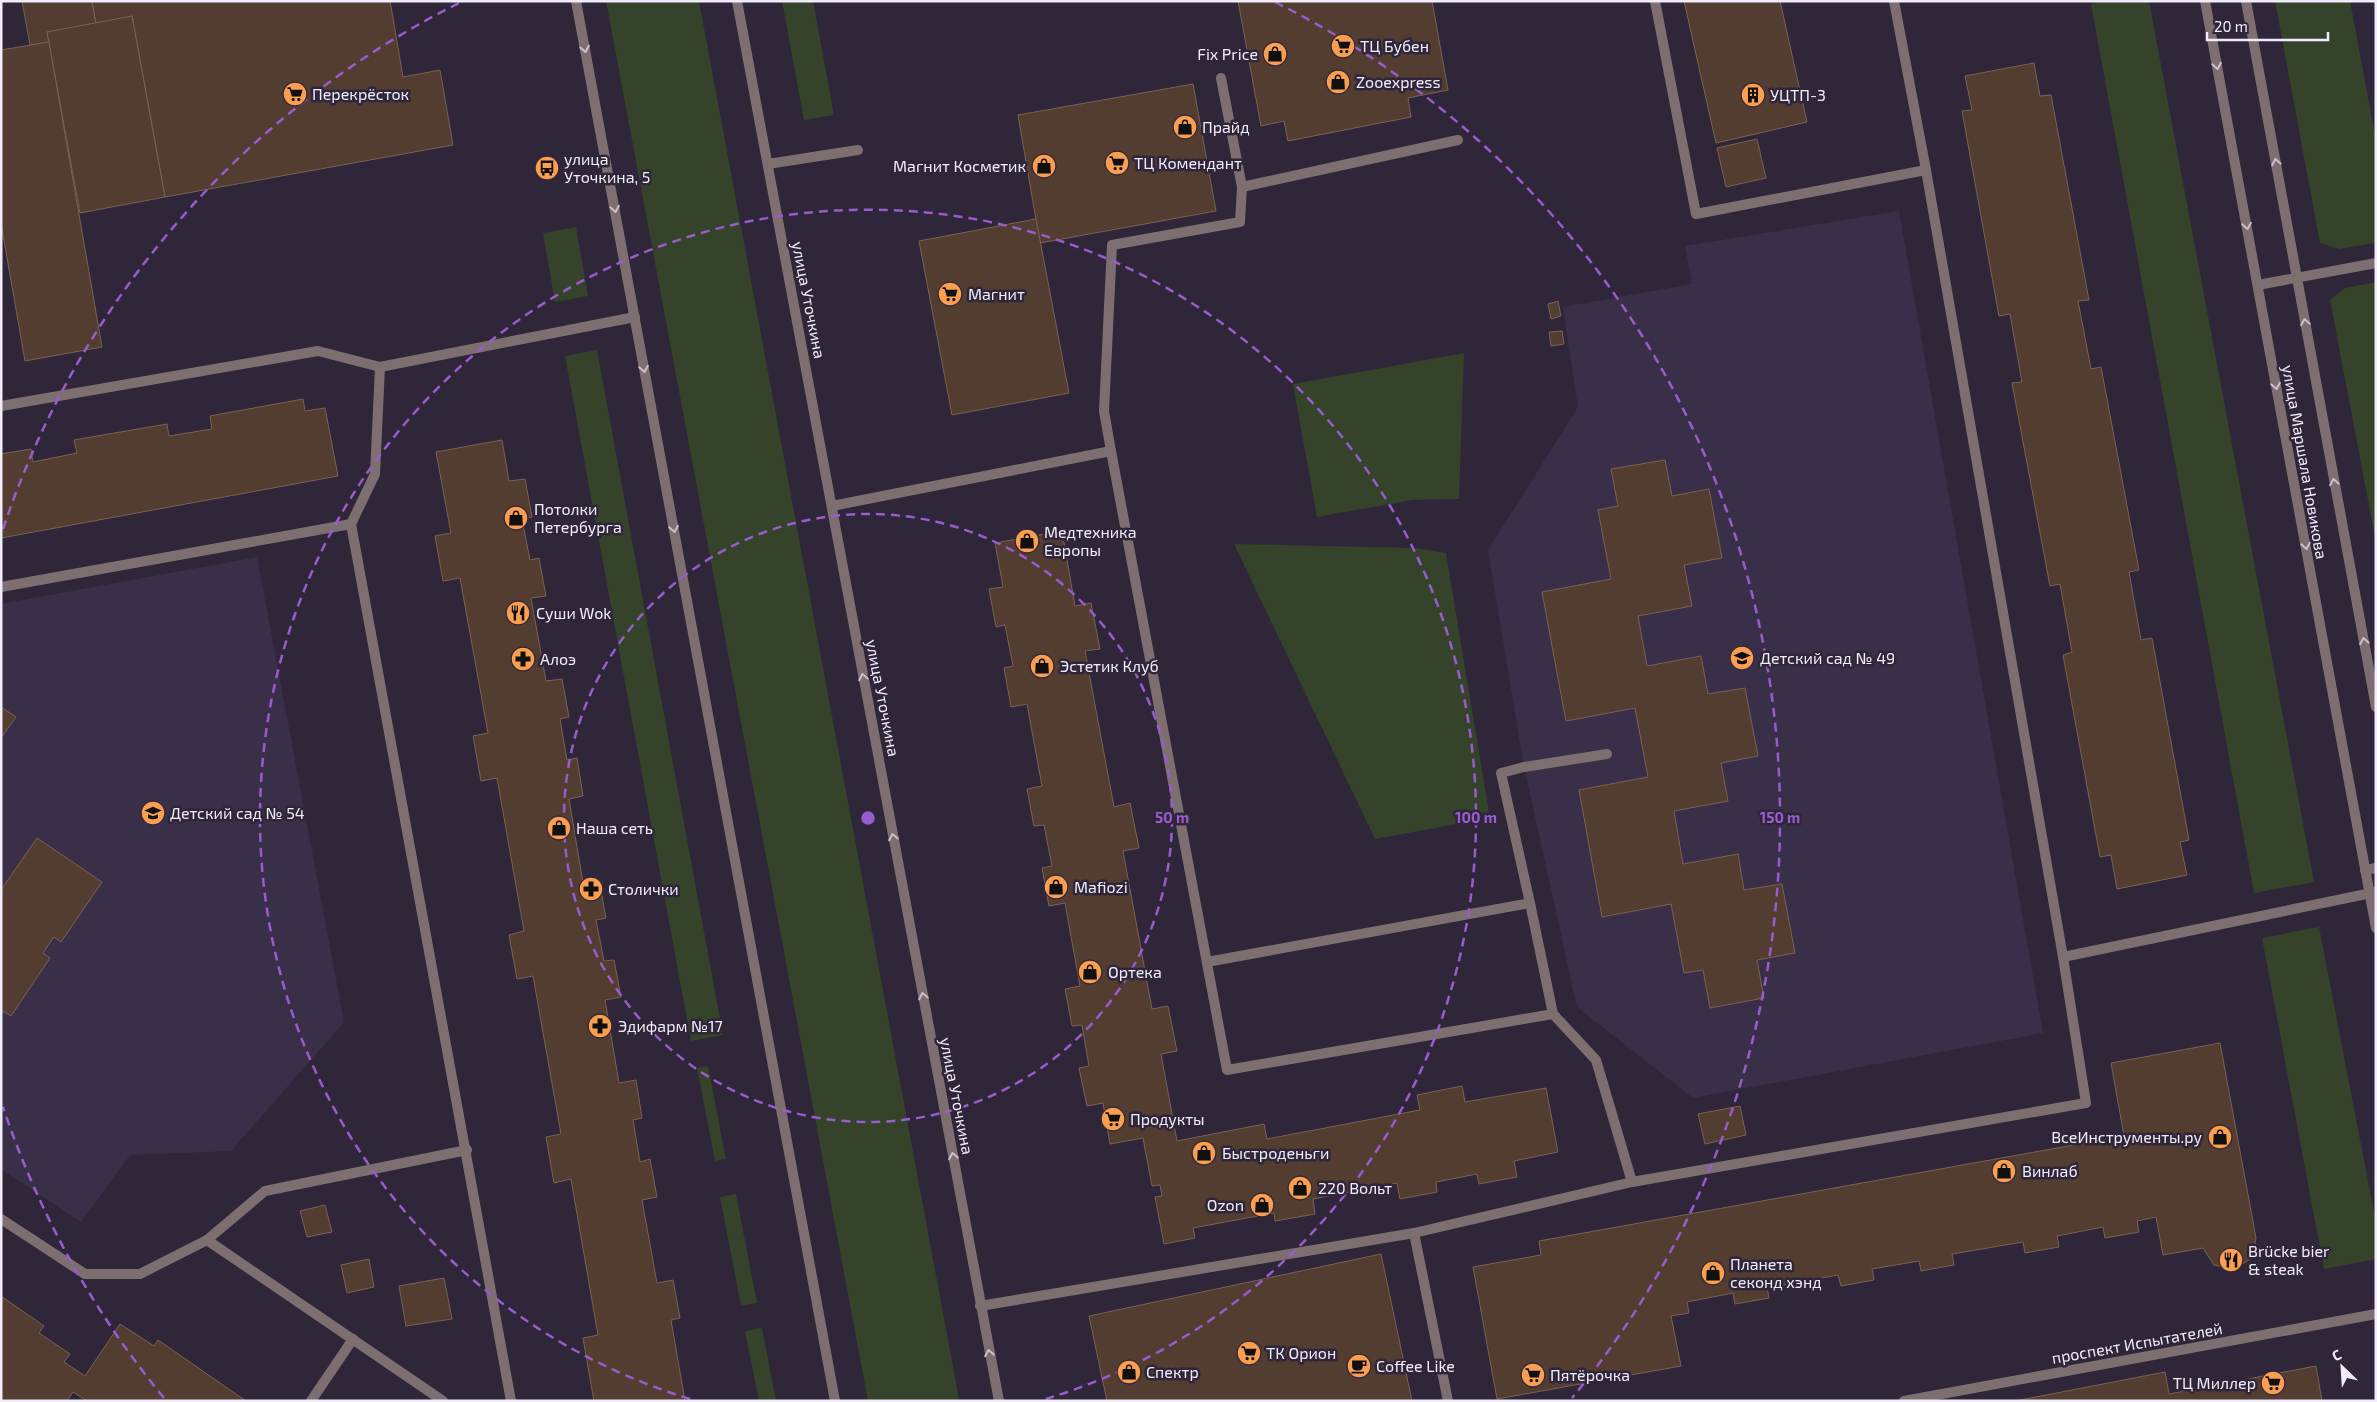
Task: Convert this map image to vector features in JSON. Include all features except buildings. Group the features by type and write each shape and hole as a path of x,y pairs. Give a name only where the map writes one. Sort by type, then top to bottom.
{"street":[{"path":"576,1 834,1401"},
{"name":"улица Уточкина","path":"737,1 999,1401"},
{"path":"1655,1 1696,214 1926,170"},
{"path":"980,1306 1414,1233 1632,1182 2086,1103 2063,957 1926,170 1894,2 1905,1"},
{"name":"улица Маршала Новикова","path":"2205,1 2370,869 2376,928"},
{"name":"улица Маршала Новикова","path":"2246,1 2376,707"},
{"path":"1221,78 1242,187 1240,222 1112,245 1104,411 1227,1070 1553,1014"},
{"path":"1242,187 1458,140"},
{"path":"768,164 858,150"},
{"path":"2258,285 2376,263"},
{"path":"1,406 318,351 380,367 635,317"},
{"path":"380,367 375,474 352,524 511,1401"},
{"path":"832,506 1111,451"},
{"path":"1,587 352,524"},
{"path":"1607,754 1524,767 1501,773 1553,1014 1596,1060 1632,1182"},
{"path":"2063,957 2373,893"},
{"path":"1207,962 1530,903"},
{"path":"1,1219 85,1274 140,1274 208,1240 265,1190 467,1150"},
{"path":"1414,1233 1448,1401"},
{"path":"208,1240 443,1401"},
{"name":"проспект Испытателей","path":"1904,1401 2376,1314"},
{"path":"311,1401 353,1339"}],"shaded area":[{"name":"Детский сад № 49","path":"1899,211 2043,1033 1693,1098 1577,1007 1524,767 1488,550 1578,407 1563,307 1692,284 1685,246"},
{"name":"Детский сад № 54","path":"257,557 344,1022 231,1151 130,1155 81,1222 1,1169 1,604"}],"green space":[{"path":"606,1 699,1 959,1399 948,1401 868,1401"},
{"path":"782,1 813,1 834,115 804,120"},
{"path":"2103,1 2149,1 2314,882 2254,893 2091,4"},
{"path":"2275,1 2350,1 2376,140 2376,243 2339,249 2320,243"},
{"path":"576,227 588,296 555,302 543,233"},
{"path":"2376,282 2376,542 2330,300 2345,288"},
{"path":"597,350 723,1035 691,1041 565,356"},
{"path":"1464,353 1459,499 1412,500 1317,517 1293,384"},
{"path":"1234,544 1415,548 1446,553 1490,818 1375,839"},
{"path":"2319,927 2376,1222 2376,1259 2324,1269 2262,938"},
{"path":"708,1066 726,1159 715,1161 697,1068"},
{"path":"736,1194 757,1303 741,1306 720,1197"},
{"path":"762,1328 776,1401 759,1401 745,1331"}],"place":[{"name":"ТЦ Бубен","path":"1343,46"},
{"name":"Fix Price","path":"1275,54"},
{"name":"Zooexpress","path":"1338,82"},
{"name":"Перекрёсток","path":"295,94"},
{"name":"УЦТП-3","path":"1753,95"},
{"name":"Прайд","path":"1185,127"},
{"name":"ТЦ Комендант","path":"1117,163"},
{"name":"Магнит Косметик","path":"1044,166"},
{"name":"улица Уточкина, 5","path":"547,168"},
{"name":"Магнит","path":"950,294"},
{"name":"Потолки Петербурга","path":"516,518"},
{"name":"Медтехника Европы","path":"1027,541"},
{"name":"Суши Wok","path":"518,613"},
{"name":"Детский сад № 49","path":"1742,658"},
{"name":"Алоэ","path":"523,659"},
{"name":"Эстетик Клуб","path":"1042,666"},
{"name":"Детский сад № 54","path":"153,813"},
{"name":"Наша сеть","path":"559,828"},
{"name":"Mafiozi","path":"1056,887"},
{"name":"Столички","path":"591,889"},
{"name":"Ортека","path":"1090,972"},
{"name":"Эдифарм №17","path":"600,1026"},
{"name":"Продукты","path":"1113,1119"},
{"name":"ВсеИнструменты.ру","path":"2220,1137"},
{"name":"Быстроденьги","path":"1204,1153"},
{"name":"Винлаб","path":"2004,1171"},
{"name":"220 Вольт","path":"1300,1188"},
{"name":"Ozon","path":"1262,1205"},
{"name":"Brücke bier & steak","path":"2231,1260"},
{"name":"Планета секонд хэнд","path":"1713,1273"},
{"name":"ТК Орион","path":"1249,1353"},
{"name":"Coffee Like","path":"1359,1366"},
{"name":"Спектр","path":"1129,1372"},
{"name":"Пятёрочка","path":"1533,1375"},
{"name":"ТЦ Миллер","path":"2273,1383"}]}
